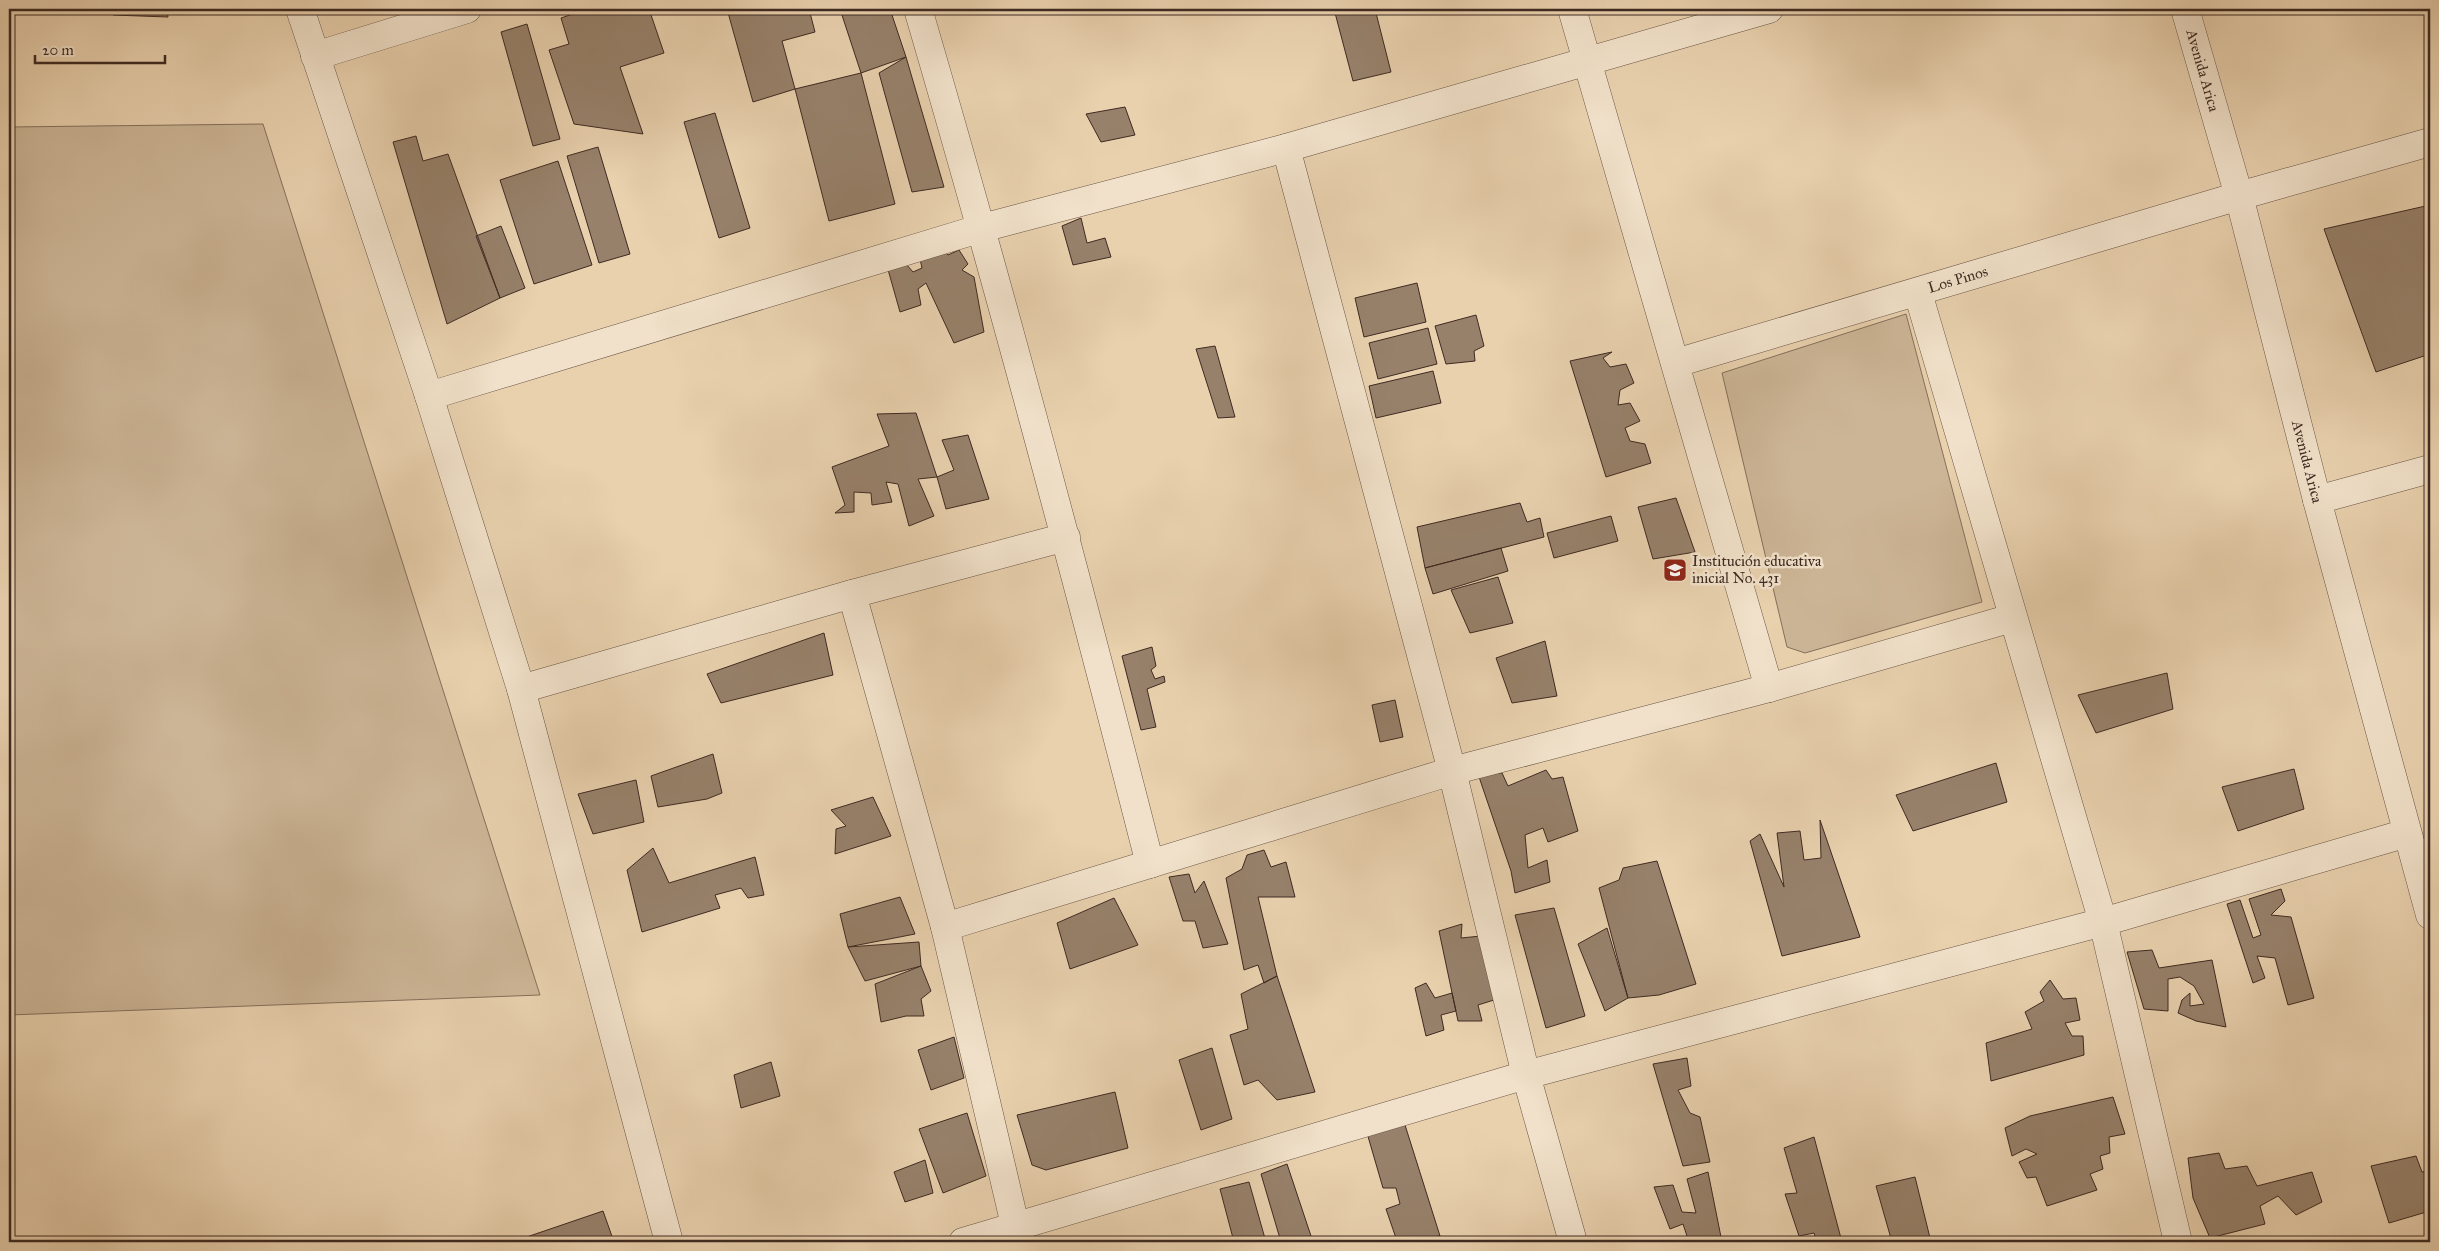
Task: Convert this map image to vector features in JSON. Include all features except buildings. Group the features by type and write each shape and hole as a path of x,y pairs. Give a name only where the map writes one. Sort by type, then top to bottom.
{"street":[{"path":"300,9 429,396 520,689 669,1242"},
{"path":"315,56 467,9"},
{"path":"918,9 982,228 1066,537 1150,864"},
{"path":"1572,9 1769,688"},
{"path":"429,396 982,228 1286,148 1770,9"},
{"name":"Avenida Arica","path":"2185,9 2239,196 2317,500 2430,914"},
{"name":"Los Pinos","path":"1676,363 1918,293 2239,196 2430,142"},
{"path":"1286,148 1452,771 1526,1075 1573,1242"},
{"path":"1918,293 2012,618 2103,922 2172,1241"},
{"path":"2317,500 2430,470"},
{"path":"520,689 852,594 1066,537"},
{"path":"852,594 945,926 1017,1235"},
{"path":"945,926 1452,771 1769,688 2012,618"},
{"path":"963,1242 1017,1235 1526,1075 2103,922 2407,833"}],"shaded area":[{"path":"263,124 540,995 9,1015 9,127"},
{"path":"1906,314 1982,602 1805,653 1787,647 1722,373"}],"place":[{"name":"Institución educativa inicial No. 431","path":"1675,570"}]}
